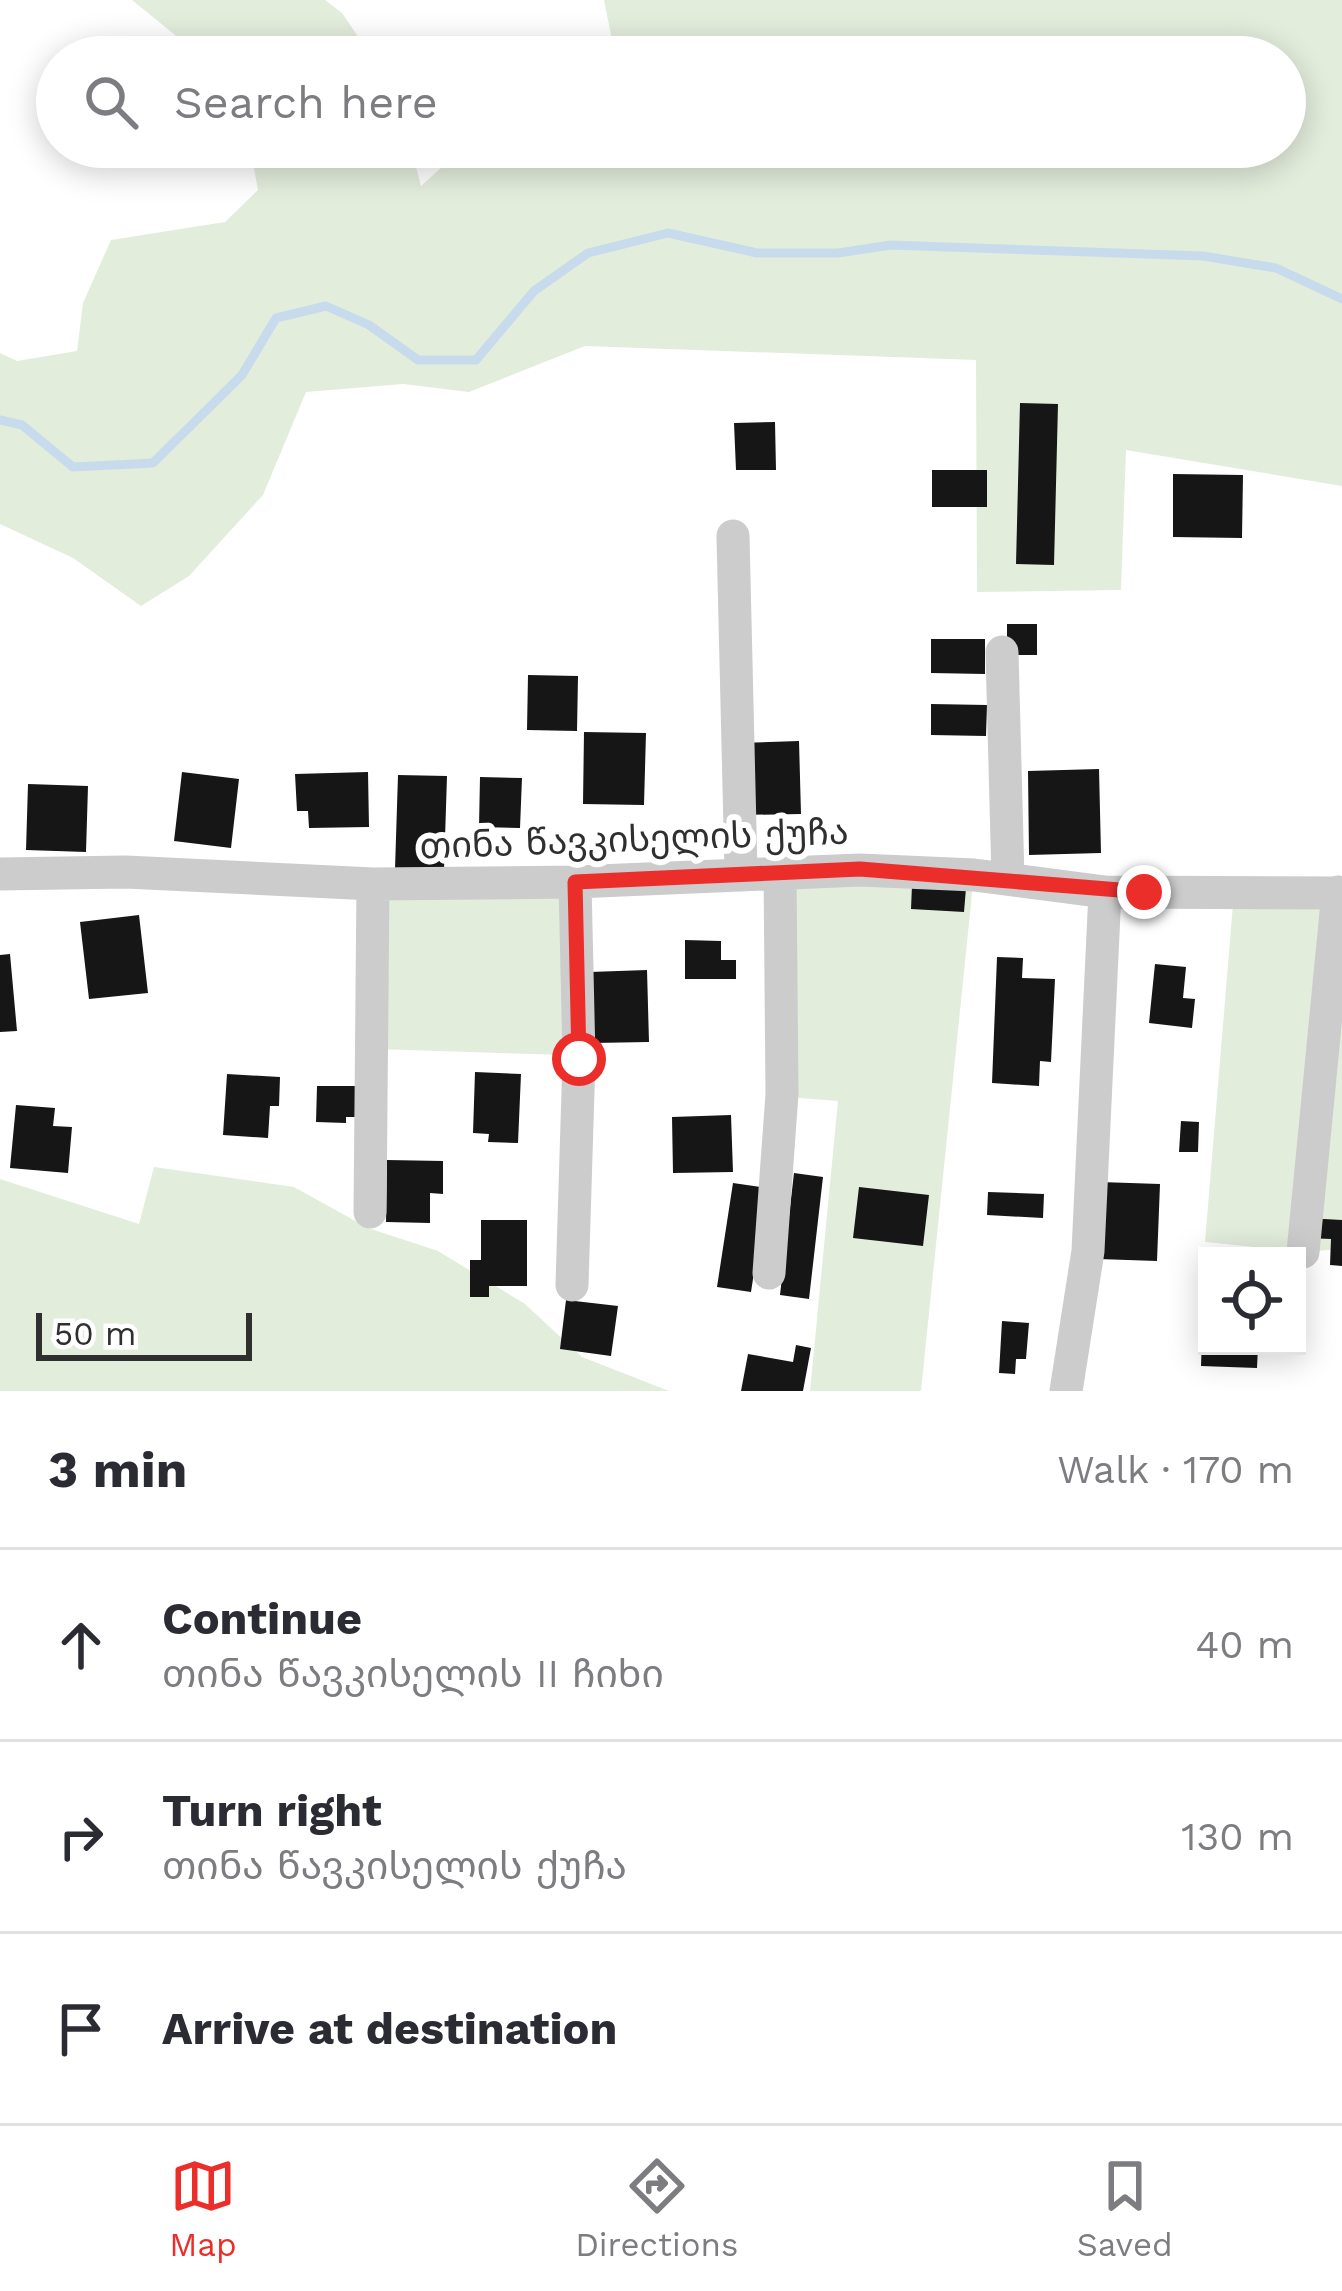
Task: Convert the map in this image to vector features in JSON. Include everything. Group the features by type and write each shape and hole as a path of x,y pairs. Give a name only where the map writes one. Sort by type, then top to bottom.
{"street":[{"path":"733,536 741,872"},
{"path":"1002,652 1008,879"},
{"path":"769,1273 782,1094 780,869"},
{"name":"თინა წავკისელის ქუჩა","path":"0,874 126,872 373,884 575,882 780,869 1008,879 1105,892 1340,893"},
{"path":"572,1285 579,1059 575,882"},
{"path":"370,1212 373,884"},
{"path":"1066,1391 1088,1251 1105,892"},
{"path":"1304,1247 1340,893"}],"green space":[{"path":"132,0 325,0 342,13 358,36 176,36"},
{"path":"604,0 1342,0 1342,486 1126,450 1121,590 977,592 976,360 585,346 469,392 403,384 306,392 263,495 189,576 141,606 73,558 0,524 0,353 17,361 77,351 83,303 111,240 225,222 258,190 254,168 416,168 421,186 441,168 1306,168 1306,36 611,36"},
{"path":"785,880 973,884 921,1391 810,1391 838,1101 787,1097"},
{"path":"1234,892 1342,893 1342,1249 1306,1252 1306,1247 1205,1242"},
{"path":"564,893 567,1055 376,1049 378,894"},
{"path":"154,1167 294,1187 368,1228 438,1251 525,1304 582,1357 669,1391 0,1391 0,1179 139,1224"}],"building":[{"path":"1020,403 1058,404 1054,565 1016,564"},
{"path":"775,422 776,470 736,470 734,423"},
{"path":"932,470 987,470 987,507 932,507"},
{"path":"1173,474 1243,475 1242,538 1173,537"},
{"path":"1007,624 1037,624 1037,655 1007,655"},
{"path":"931,639 985,639 985,674 931,673"},
{"path":"528,675 578,676 577,731 527,730"},
{"path":"931,704 987,705 986,736 931,735"},
{"path":"584,732 646,733 644,805 583,804"},
{"path":"799,741 801,814 740,815 738,743"},
{"path":"1099,769 1101,853 1029,855 1028,771"},
{"path":"182,772 239,779 231,848 174,841"},
{"path":"368,772 369,827 309,828 308,811 297,811 295,774"},
{"path":"398,775 447,776 444,870 395,869"},
{"path":"480,777 522,778 520,828 479,827"},
{"path":"28,784 88,786 86,852 26,850"},
{"path":"912,885 966,888 964,912 911,909"},
{"path":"139,915 148,993 89,999 80,922"},
{"path":"685,940 721,941 721,960 736,960 736,979 685,979"},
{"path":"10,954 17,1031 0,1032 0,955"},
{"path":"997,957 1023,958 1022,978 1055,979 1051,1062 1040,1061 1039,1086 992,1083"},
{"path":"1155,964 1186,967 1183,998 1195,999 1192,1028 1149,1023"},
{"path":"647,970 649,1042 593,1043 590,972"},
{"path":"475,1072 521,1074 518,1143 488,1142 489,1134 473,1133"},
{"path":"227,1074 280,1077 279,1106 270,1106 268,1138 223,1135"},
{"path":"317,1086 361,1086 360,1117 346,1117 346,1123 316,1122"},
{"path":"16,1105 55,1108 53,1126 72,1127 68,1173 10,1168"},
{"path":"731,1115 733,1172 673,1173 672,1117"},
{"path":"1181,1121 1199,1122 1198,1152 1179,1152"},
{"path":"387,1160 443,1161 443,1194 430,1193 430,1223 386,1222"},
{"path":"794,1173 823,1177 809,1299 780,1295"},
{"path":"1100,1182 1160,1184 1157,1261 1098,1259"},
{"path":"733,1183 767,1188 751,1292 717,1287"},
{"path":"859,1187 929,1195 923,1246 853,1238"},
{"path":"988,1192 1044,1194 1043,1218 987,1215"},
{"path":"1306,1218 1342,1220 1342,1266 1330,1265 1331,1239 1305,1238"},
{"path":"481,1220 527,1220 527,1286 489,1286 489,1297 470,1297 470,1260 481,1260"},
{"path":"566,1300 618,1306 611,1356 560,1349"},
{"path":"1002,1321 1029,1323 1026,1359 1016,1359 1015,1374 999,1373"},
{"path":"796,1345 811,1348 803,1391 741,1391 748,1354 793,1362"},
{"path":"1201,1355 1258,1355 1257,1368 1201,1366"}],"waterway":[{"path":"0,420 22,425 73,467 153,463 242,375 276,318 326,306 369,325 418,360 476,360 534,291 588,253 668,233 757,253 838,253 891,245 1203,256 1276,268 1342,299"}],"route":[{"path":"579,1059 575,882 780,869 860,869 1144,892"}]}
